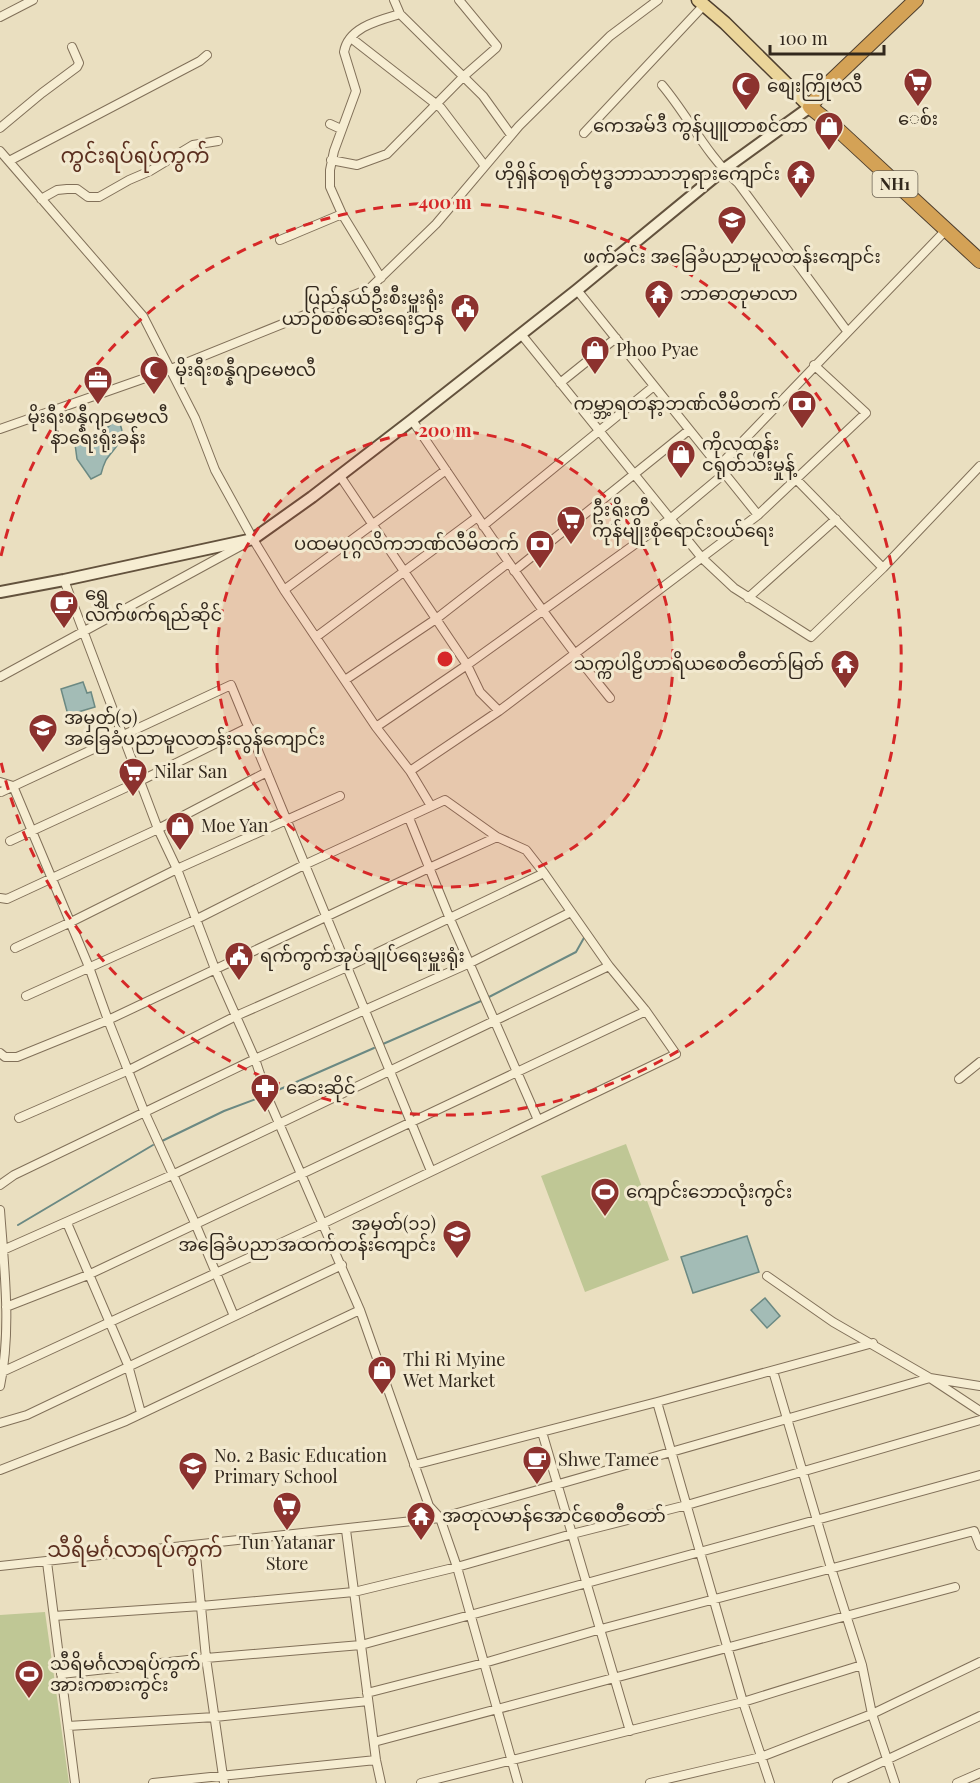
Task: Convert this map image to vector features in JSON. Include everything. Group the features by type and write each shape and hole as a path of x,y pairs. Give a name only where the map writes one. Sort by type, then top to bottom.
{"highway":[{"path":"894,21 900,0"},
{"path":"810,107 828,84 916,0"},
{"name":"NH1","path":"810,107 834,126 980,261"}],"main road":[{"path":"0,592 252,539 340,476 577,290 723,170 810,107 701,3"}],"street":[{"path":"0,17 33,0"},
{"path":"394,0 400,14 483,96 511,135"},
{"path":"331,160 357,165 387,154 497,46 459,0"},
{"path":"0,429 171,369 369,289 436,224 511,135 610,36 658,0"},
{"path":"584,133 701,3"},
{"path":"381,278 342,214 330,187 331,160 356,91 344,51 351,38 369,24 400,14"},
{"path":"351,38 437,104 485,166"},
{"path":"0,128 77,67 79,63 72,47"},
{"path":"9,161 200,62 207,55"},
{"path":"662,85 704,146 723,170 738,183 847,331"},
{"path":"330,124 341,129"},
{"path":"41,199 57,190 66,189 77,189 88,197 99,197 193,146 218,141"},
{"path":"0,151 143,316 195,418 215,470 252,539 376,727 410,771 431,806"},
{"path":"280,240 342,214"},
{"path":"719,466 946,230"},
{"path":"577,290 758,515"},
{"path":"521,334 702,558 734,588 811,637 883,568 980,466"},
{"path":"560,383 616,338"},
{"path":"410,771 499,711 758,515 866,412 814,365"},
{"path":"483,526 654,386"},
{"path":"412,420 508,564 574,655 610,698"},
{"path":"514,572 689,430"},
{"path":"284,590 446,470"},
{"path":"376,727 467,665 670,519 725,473"},
{"path":"340,476 467,665 480,692 499,711"},
{"path":"796,479 883,568"},
{"path":"316,637 476,518"},
{"path":"748,598 836,519"},
{"path":"0,677 252,539"},
{"path":"345,681 436,620 508,564"},
{"path":"64,580 82,633 158,829 177,869 215,969 255,1059 266,1094 360,1310 429,1506 440,1518 471,1615 518,1783"},
{"path":"1,792 230,684 431,1171"},
{"path":"9,841 140,781 249,727"},
{"path":"0,898 7,899 158,829 267,772"},
{"path":"0,782 13,786 71,922 144,1111 234,1316"},
{"path":"417,813 425,794"},
{"path":"15,948 177,869 340,796"},
{"path":"2,1372 324,1223 676,1054 646,1011 609,966 526,850 497,837 445,800 197,919 26,996"},
{"path":"409,818 538,1120"},
{"path":"0,1053 5,1057 17,1057 108,1020 497,837"},
{"path":"19,1118 129,1070 236,1016 347,967 544,873"},
{"path":"0,1185 14,1175 144,1111 364,1009 470,963 571,912"},
{"path":"3,1250 172,1175 609,966"},
{"path":"6,1307 88,1275 646,1011"},
{"path":"958,1079 980,1062"},
{"path":"0,1210 6,1307 0,1386"},
{"path":"67,1223 128,1365 141,1413"},
{"path":"0,1423 27,1415 342,1265"},
{"path":"767,1276 832,1322 873,1343 980,1411"},
{"path":"0,1470 141,1413 360,1310"},
{"path":"414,1465 873,1343"},
{"path":"773,1371 862,1665 872,1714 895,1783"},
{"path":"0,1566 440,1518 930,1378 980,1386"},
{"path":"657,1402 743,1702 770,1783"},
{"path":"54,1616 354,1592 457,1568 572,1534 687,1505 980,1420"},
{"path":"542,1432 630,1731"},
{"path":"61,1674 206,1658 361,1645 980,1475"},
{"path":"346,1530 376,1760 381,1783"},
{"path":"68,1726 215,1717 368,1697 601,1629 974,1531 980,1546"},
{"path":"195,1545 206,1658 223,1779"},
{"path":"47,1562 75,1783"},
{"path":"374,1742 955,1587"},
{"path":"650,1783 761,1756 872,1714 980,1662"},
{"path":"421,1783 743,1702 862,1665"},
{"path":"837,1783 980,1716"},
{"path":"153,1783 223,1779 376,1760"},
{"path":"957,1783 980,1773"}],"green space":[{"name":"ကျောင်းဘောလုံးကွင်း","path":"626,1144 669,1260 585,1292 541,1176"},
{"name":"သီရိမင်္ဂလာရပ်ကွက် အားကစားကွင်း","path":"45,1612 69,1783 0,1783 0,1615"}],"water":[{"path":"116,418 122,431 120,441 106,460 101,474 91,479 77,459 75,444 105,430"},
{"path":"83,682 87,693 91,692 95,707 68,715 61,689"},
{"path":"747,1236 759,1272 693,1293 681,1257"},
{"path":"765,1298 780,1316 767,1328 751,1310"}],"waterway":[{"path":"489,997 576,952 585,936"},
{"path":"383,1044 481,1001"},
{"path":"269,1094 374,1048"},
{"path":"162,1141 224,1111 264,1096"},
{"path":"18,1225 153,1145"}],"place":[{"name":"ေစ်း","path":"918,108"},
{"name":"စျေးကြိုဗလီ","path":"746,112"},
{"name":"ကေအမ်ဒီ ကွန်ပျူတာစင်တာ","path":"829,152"},
{"name":"ဟိုရှိန်တရုတ်ဗုဒ္ဓဘာသာဘုရားကျောင်း","path":"801,200"},
{"name":"ဖက်ခင်း အခြေခံပညာမူလတန်းကျောင်း","path":"732,246"},
{"name":"ဘာဓာတုမာလာ","path":"659,320"},
{"name":"ပြည်နယ်ဦးစီးမှူးရုံး ယာဉ်စစ်ဆေးရေးဌာန","path":"465,334"},
{"name":"Phoo Pyae","path":"595,376"},
{"name":"မိုးရီးစန္နီဂျာမေဗလီ","path":"154,396"},
{"name":"မိုးရီးစန္နီဂျာမေဗလီ နာရေးရုံးခန်း","path":"98,406"},
{"name":"ကမ္ဘာ့ရတနာ့ဘဏ်လီမိတက်","path":"802,430"},
{"name":"ကိုလှထွန်း ငရုတ်သီးမှုန့်","path":"681,480"},
{"name":"ဦးရှိုးတီ ကုန်မျိုးစုံရောင်းဝယ်ရေး","path":"571,546"},
{"name":"ပထမပုဂ္ဂလိကဘဏ်လီမိတက်","path":"540,570"},
{"name":"ရွှေ လက်ဖက်ရည်ဆိုင်","path":"64,630"},
{"name":"သက္ကပါဠိဟာရိယစေတီတော်မြတ်","path":"845,690"},
{"name":"အမှတ်(၁) အခြေခံပညာမူလတန်းလွန်ကျောင်း","path":"43,754"},
{"name":"Nilar San","path":"133,798"},
{"name":"Moe Yan","path":"180,852"},
{"name":"ရက်ကွက်အုပ်ချုပ်ရေးမှူးရုံး","path":"239,982"},
{"name":"ဆေးဆိုင်","path":"265,1114"},
{"name":"ကျောင်းဘောလုံးကွင်း","path":"605,1218"},
{"name":"အမှတ်(၁၁) အခြေခံပညာအထက်တန်းကျောင်း","path":"457,1260"},
{"name":"Thi Ri Myine Wet Market","path":"382,1396"},
{"name":"Shwe Tamee","path":"537,1486"},
{"name":"No. 2 Basic Education Primary School","path":"193,1492"},
{"name":"Tun Yatanar Store","path":"287,1532"},
{"name":"အတုလမာန်အောင်စေတီတော်","path":"421,1542"},
{"name":"သီရိမင်္ဂလာရပ်ကွက် အားကစားကွင်း","path":"29,1700"}],"district":[{"name":"ကွင်းရပ်ရပ်ကွက်","path":"135,156"},
{"name":"သီရိမင်္ဂလာရပ်ကွက်","path":"135,1550"}]}
